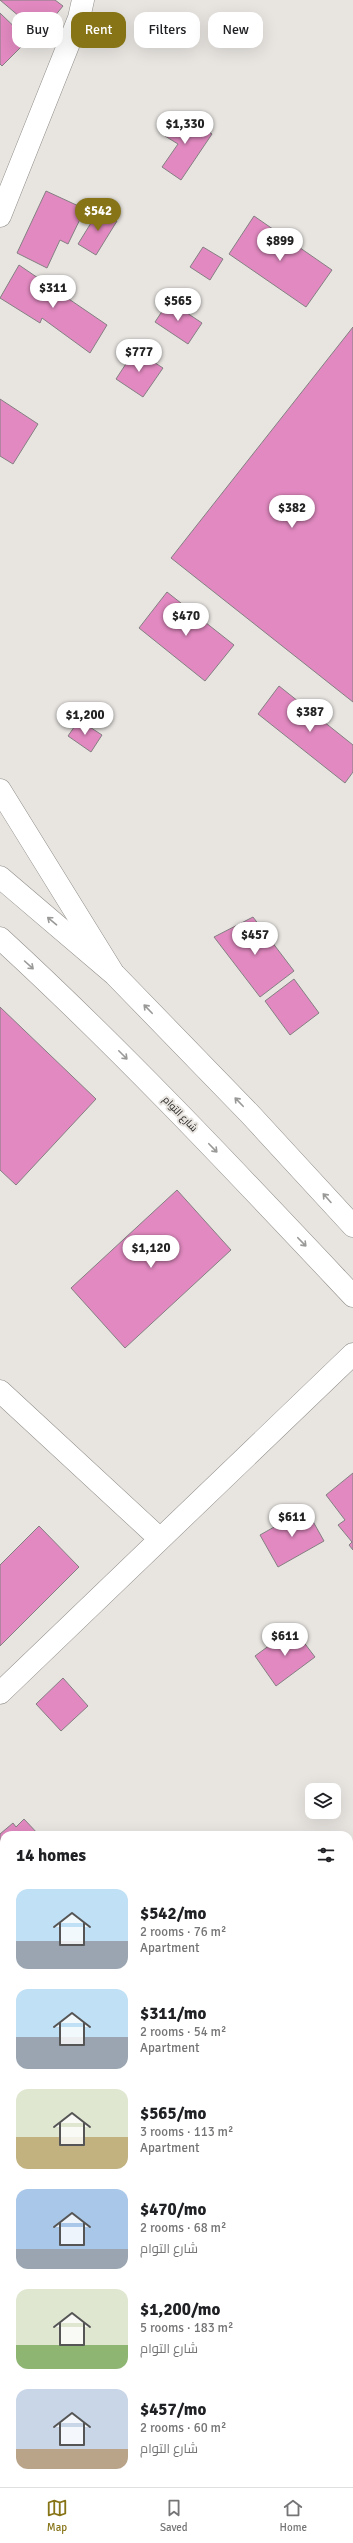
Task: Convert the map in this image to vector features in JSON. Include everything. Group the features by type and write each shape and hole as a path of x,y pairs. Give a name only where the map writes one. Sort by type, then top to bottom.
{"street":[{"path":"0,216 79,18 83,0"},
{"path":"0,790 115,975"},
{"path":"0,877 115,975 250,1113 353,1226"},
{"name":"شارع التوام","path":"0,938 62,995 147,1079 353,1296"},
{"path":"0,1693 353,1354"},
{"path":"0,1391 160,1539"}],"building":[{"path":"0,0 55,0 63,6 58,12 14,12"},
{"path":"0,13 12,25 12,48 20,48 2,66 0,64"},
{"path":"181,112 212,134 181,180 162,167 178,144 165,136"},
{"path":"46,191 85,209 68,244 60,240 47,268 17,253"},
{"path":"99,210 117,221 96,255 78,244"},
{"path":"254,216 332,270 306,307 229,254"},
{"path":"203,247 223,259 210,280 190,267"},
{"path":"19,265 107,325 90,353 42,318 40,323 0,298"},
{"path":"169,301 202,323 188,344 155,322"},
{"path":"353,327 353,702 171,558"},
{"path":"135,350 163,368 143,397 116,379"},
{"path":"0,399 38,424 13,464 0,456"},
{"path":"167,592 234,645 205,681 139,628"},
{"path":"279,686 353,745 353,772 345,783 258,714"},
{"path":"79,720 102,735 91,752 68,736"},
{"path":"253,917 294,971 260,997 214,937"},
{"path":"294,979 319,1013 290,1035 265,1001"},
{"path":"0,1007 96,1099 16,1185 0,1170"},
{"path":"177,1190 231,1250 125,1348 71,1288"},
{"path":"353,1473 353,1550 349,1545 352,1542 338,1525 345,1520 326,1495"},
{"path":"306,1509 324,1541 278,1567 260,1535"},
{"path":"39,1526 79,1567 0,1646 0,1565"},
{"path":"293,1628 315,1657 276,1686 255,1656"},
{"path":"63,1678 88,1706 61,1731 36,1704"},
{"path":"24,1819 35,1831 4,1831 13,1823 16,1827"}]}
